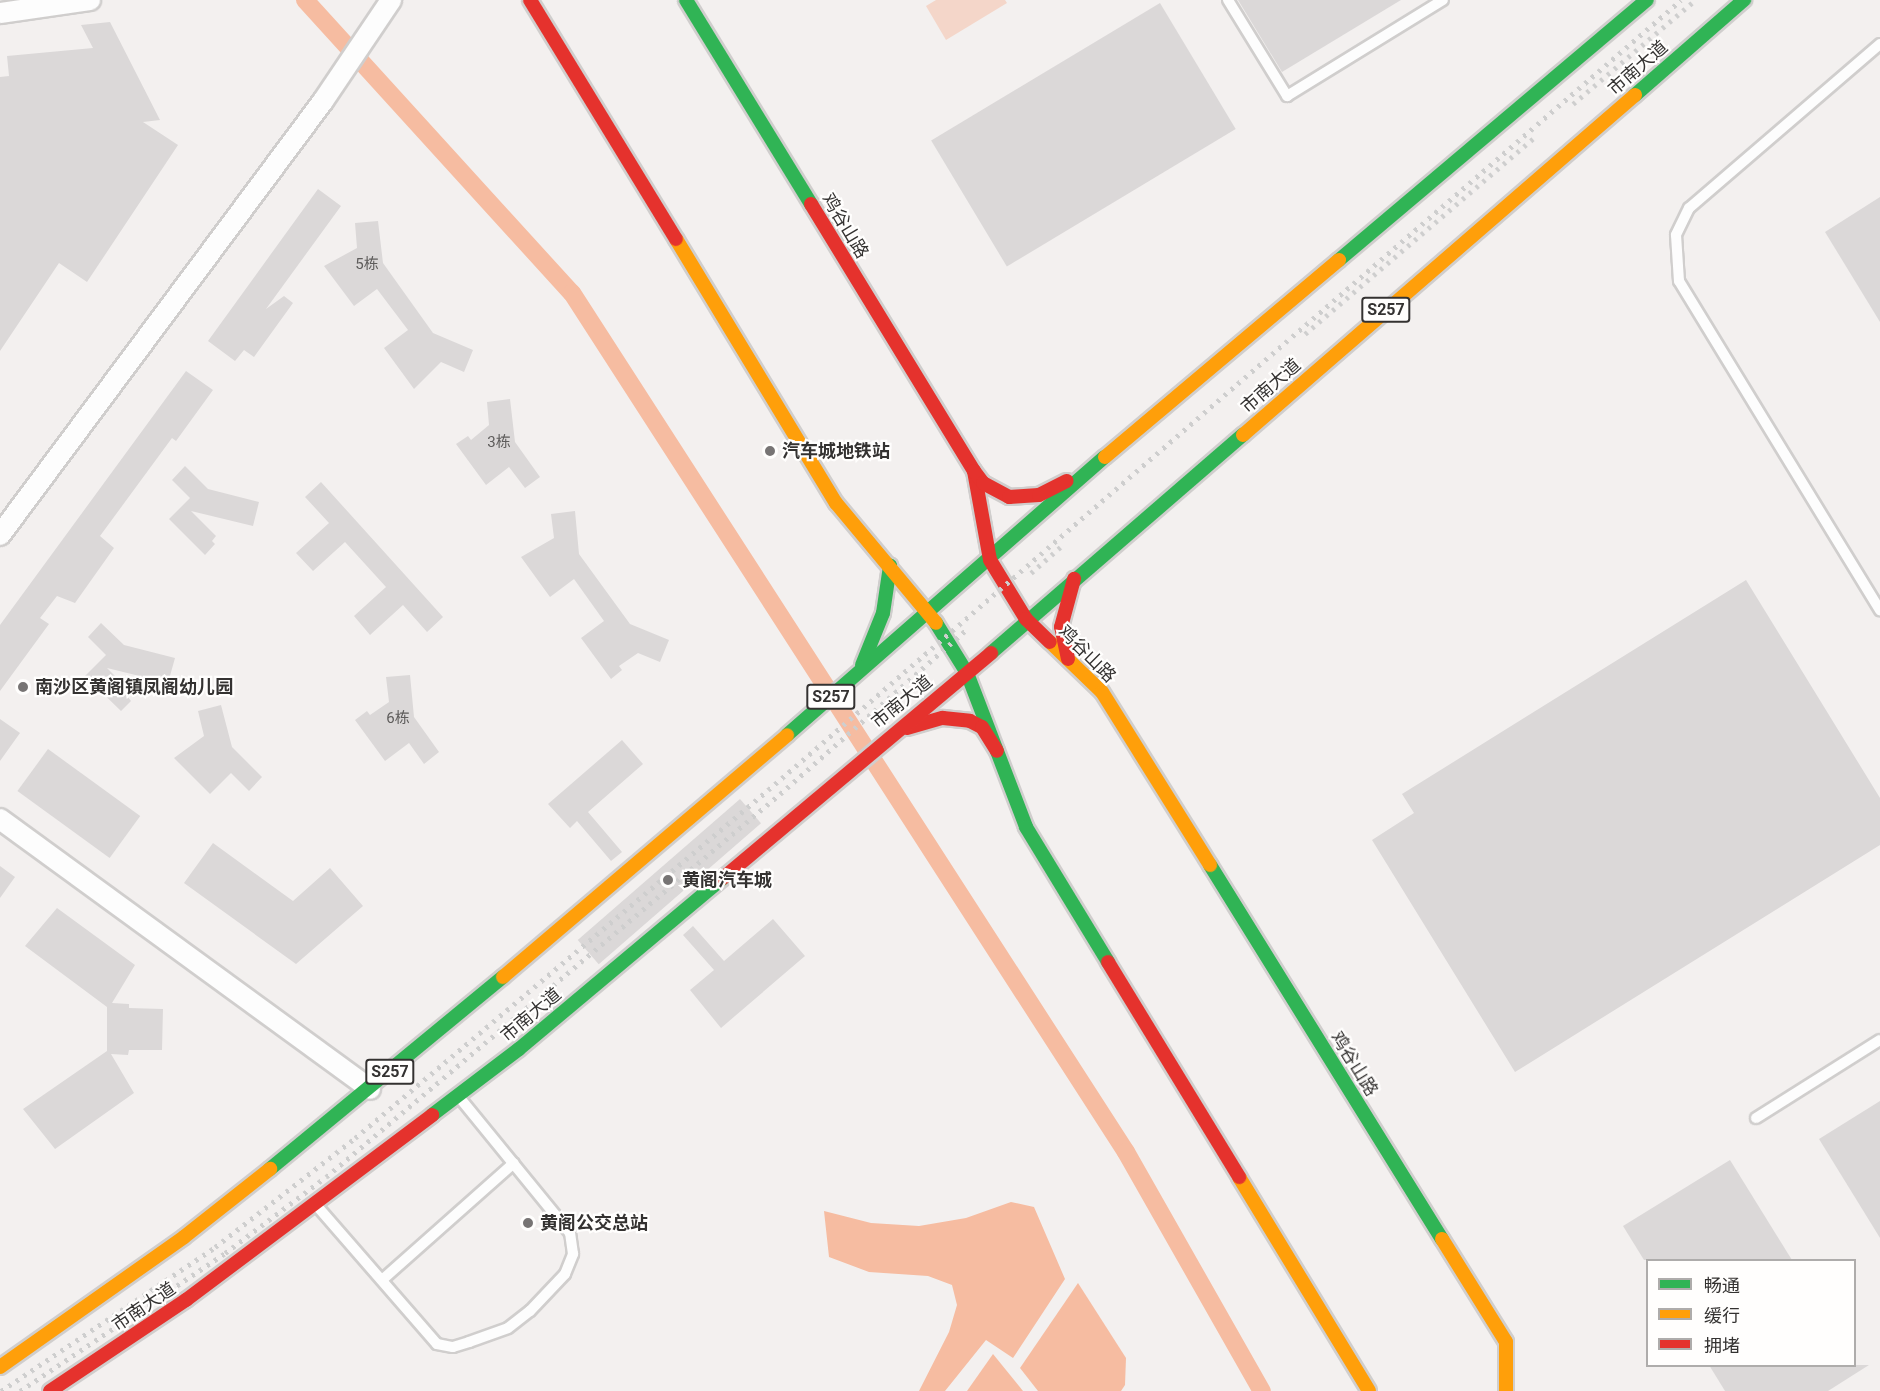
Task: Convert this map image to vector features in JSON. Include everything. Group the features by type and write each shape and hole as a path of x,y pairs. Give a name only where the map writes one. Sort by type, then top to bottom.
{"main road":[{"path":"530,0 836,503 930,614 967,673 1026,827 1369,1391"},
{"name":"鸡谷山路","path":"686,0 974,471 990,560 1026,619 1102,692 1506,1342 1506,1391"},
{"name":"市南大道","path":"0,1367 184,1237 370,1089 762,754 930,614 1092,468 1647,0"},
{"name":"市南大道","path":"50,1391 186,1300 519,1049 888,736 967,673 1026,619 1744,0"},
{"path":"974,471 996,492 1024,498 1039,495 1092,468"},
{"path":"849,681 865,661 883,613 890,566"},
{"path":"1068,659 1062,618 1074,579"},
{"path":"888,736 924,721 956,717 982,728 997,751"}],"street":[{"path":"0,14 90,0"},
{"path":"0,535 324,101 389,3"},
{"path":"0,819 370,1089"}],"lane":[{"path":"1228,0 1287,96 1443,0"},
{"path":"1880,44 1689,208 1676,235 1679,281 1880,609"},
{"path":"1756,1118 1880,1040"},
{"path":"315,1203 437,1344 453,1347 508,1328 542,1301 565,1274 573,1254 570,1233 458,1096"},
{"path":"382,1280 514,1163"}],"shaded area":[{"path":"936,0 1005,0 1007,3 946,40 926,6"},
{"path":"1011,1202 1034,1207 1065,1279 1013,1358 986,1340 945,1391 919,1391 949,1332 957,1305 952,1285 928,1276 869,1272 829,1257 824,1211 871,1223 919,1226 966,1218"},
{"path":"1078,1283 1126,1358 1125,1385 1121,1391 1038,1391 1020,1368"},
{"path":"993,1354 1023,1391 967,1391"}],"building":[{"path":"1238,0 1401,0 1282,72"},
{"path":"1160,3 1236,129 1007,267 931,141"},
{"path":"110,22 160,120 143,122 178,145 87,282 59,263 0,351 0,77 9,76 7,56 93,48 81,25"},
{"path":"318,189 341,206 266,309 284,296 293,303 254,357 244,350 235,361 208,341"},
{"path":"1880,197 1880,322 1825,232"},
{"path":"378,221 383,263 433,333 473,350 464,372 441,362 414,389 384,348 408,330 377,289 354,306 324,266 357,248 355,223"},
{"path":"186,371 213,390 176,441 172,438 100,536 114,548 75,603 57,596 40,618 49,624 0,691 0,625"},
{"path":"510,399 515,442 540,477 525,488 509,467 486,485 456,444 468,436 471,440 489,425 487,402"},
{"path":"185,466 208,489 259,502 253,526 191,511 216,536 212,541 215,544 205,555 169,519 190,498 172,480"},
{"path":"321,482 443,617 427,632 403,605 370,635 354,616 386,587 345,542 313,571 296,553 329,523 305,497"},
{"path":"575,511 579,554 630,624 669,640 660,662 638,653 619,666 622,670 611,679 581,638 604,621 574,579 550,597 521,557 554,538 551,514"},
{"path":"1746,580 1880,798 1880,845 1515,1072 1372,840 1414,813 1402,794"},
{"path":"101,623 124,645 175,658 168,683 107,668 132,693 128,697 131,701 121,711 85,676 106,655 88,637"},
{"path":"410,675 414,717 439,752 424,764 409,743 385,761 355,720 367,711 370,715 389,702 386,677"},
{"path":"221,705 232,747 262,777 249,791 231,773 210,794 174,758 204,736 198,711"},
{"path":"0,719 20,733 0,761"},
{"path":"622,740 643,764 588,812 622,852 611,861 577,821 570,828 548,804"},
{"path":"48,749 140,816 110,858 17,791"},
{"path":"740,799 761,823 599,964 578,940"},
{"path":"213,843 293,901 330,868 363,906 296,964 184,883"},
{"path":"0,866 15,877 0,898"},
{"path":"57,908 135,965 112,1003 129,1004 129,1008 163,1009 162,1050 129,1050 128,1055 111,1054 134,1093 55,1149 23,1109 107,1051 107,1007 25,946"},
{"path":"773,919 805,956 721,1028 690,990 714,970 683,935 693,926 724,961"},
{"path":"1880,1101 1880,1238 1819,1139"},
{"path":"1730,1160 1791,1259 1644,1260 1623,1226"},
{"path":"1856,1365 1869,1365 1828,1391 1725,1391 1710,1367 1856,1367"}],"waterway":[{"path":"305,0 572,293 1126,1152 1262,1391"}],"railway":[{"path":"1,1391 215,1247 355,1138 768,790 1681,0"},
{"path":"1573,104 1695,0"},
{"path":"1305,334 1537,135"},
{"path":"1031,573 1065,543"},
{"path":"20,1391 225,1253 326,1177 780,794 968,628"}],"traffic: fast":[{"path":"686,0 811,204"},
{"path":"1339,260 1647,0"},
{"path":"1635,95 1744,0"},
{"path":"991,653 1243,435"},
{"path":"787,735 1105,457"},
{"path":"862,665 883,613 890,566"},
{"path":"936,623 967,673 1026,827 1108,962"},
{"path":"1210,865 1442,1239"},
{"path":"432,1115 519,1049 723,878"},
{"path":"270,1169 503,977"}],"traffic: slow":[{"path":"1243,435 1635,95"},
{"path":"676,239 836,503 936,623"},
{"path":"1105,457 1339,260"},
{"path":"1050,642 1102,692 1210,865"},
{"path":"503,977 787,735"},
{"path":"0,1367 184,1237 270,1169"},
{"path":"1239,1177 1369,1391"},
{"path":"1442,1239 1506,1342 1506,1391"}],"traffic: jam":[{"path":"530,0 676,239"},
{"path":"811,204 974,471 990,560 1026,619 1050,642"},
{"path":"974,471 983,483 1009,497 1039,495 1067,481"},
{"path":"1068,659 1061,627 1074,579"},
{"path":"723,878 991,653"},
{"path":"907,728 943,718 970,721 982,727 997,751"},
{"path":"1108,962 1239,1177"},
{"path":"50,1391 186,1300 432,1115"}],"place":[{"name":"汽车城地铁站","path":"770,451"},
{"name":"南沙区黄阁镇凤阁幼儿园","path":"23,687"},
{"name":"黄阁汽车城","path":"668,880"},
{"name":"黄阁公交总站","path":"528,1223"}]}
